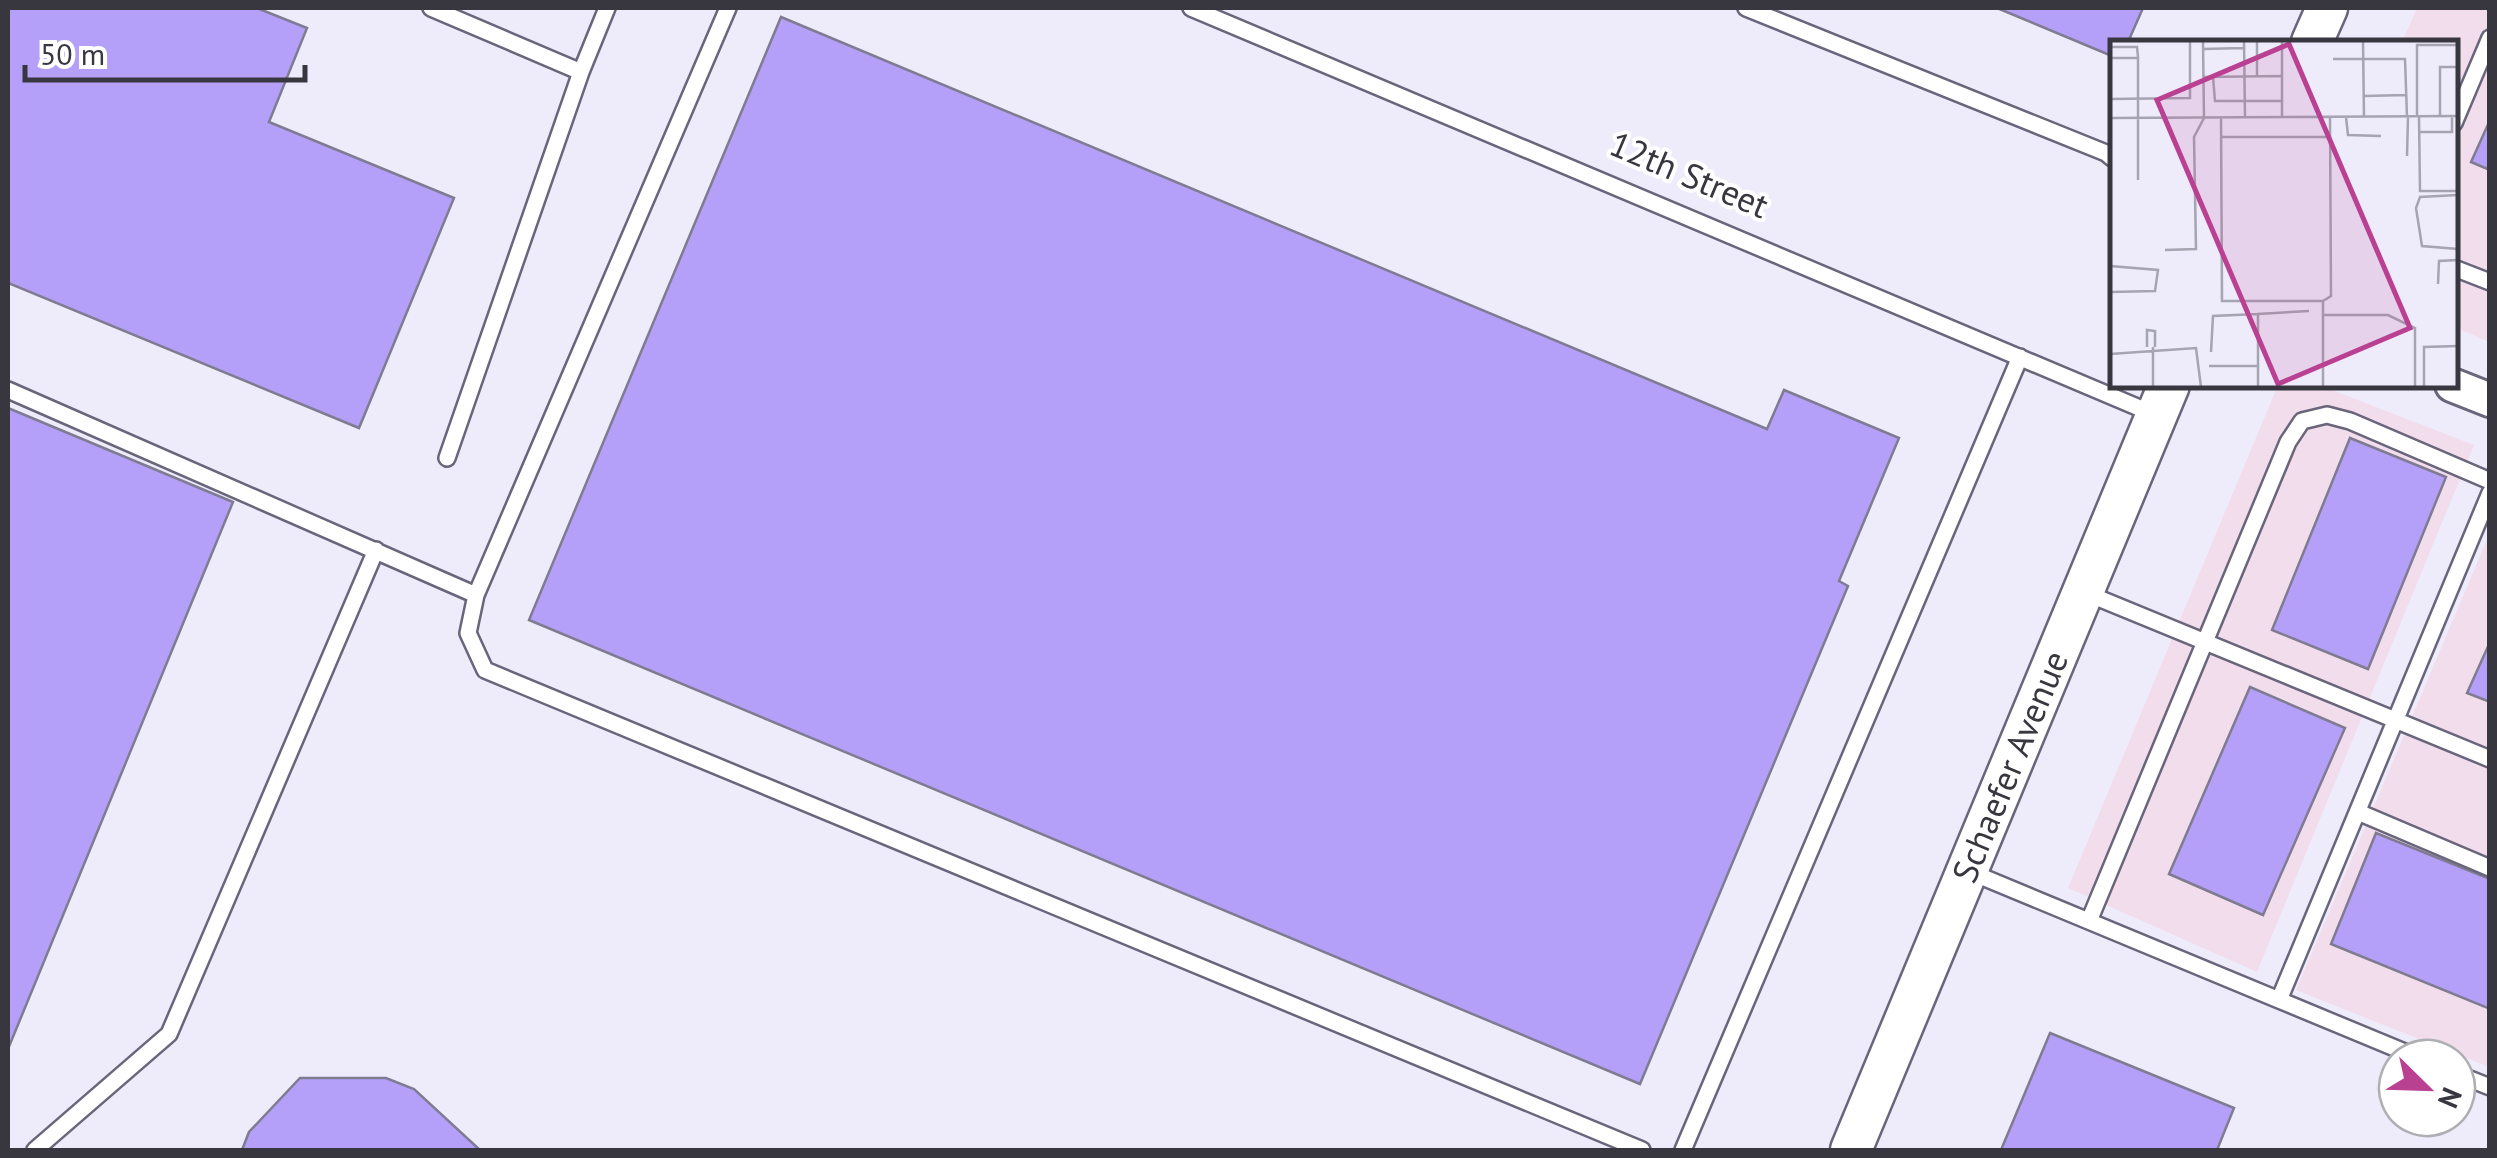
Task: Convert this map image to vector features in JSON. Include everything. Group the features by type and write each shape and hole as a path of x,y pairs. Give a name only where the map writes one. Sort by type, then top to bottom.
{"street":[{"path":"2313,40 2327,8"},
{"path":"2457,387 2490,400"},
{"name":"Schaefer Avenue","path":"1852,1150 2162,400"}],"lane":[{"path":"431,8 581,72"},
{"path":"447,458 581,72 607,8"},
{"path":"728,8 476,595 468,633 484,670 1642,1150"},
{"name":"12th Street","path":"1191,8 2020,357 2110,384"},
{"path":"1746,8 2110,154"},
{"path":"2457,116 2490,38"},
{"path":"2457,269 2490,282"},
{"path":"1683,1150 2020,357"},
{"name":"12th Street","path":"2122,388 2162,400"},
{"path":"8,390 476,595"},
{"path":"2089,921 2288,442 2302,422 2327,415 2350,420 2490,481"},
{"path":"2280,1000 2490,493"},
{"path":"35,1150 169,1034 376,550"},
{"path":"2082,592 2490,759"},
{"path":"2358,812 2490,868"},
{"path":"1968,871 2377,1040"}],"shaded area":[{"path":"2417,8 2489,8 2489,342 2457,328 2457,40 2403,40"},
{"path":"2277,388 2327,388 2474,445 2257,972 2068,888"},
{"path":"2489,535 2489,1067 2477,1062 2477,1038 2416,1038 2296,990"}],"building":[{"path":"8,8 257,8 307,28 269,122 454,198 359,428 8,283"},
{"path":"1997,8 2143,8 2129,40 2110,40 2110,55"},
{"path":"781,17 1767,429 1784,390 1899,438 1839,581 1848,586 1640,1084 529,620"},
{"path":"2490,120 2490,170 2471,162"},
{"path":"8,408 233,502 8,1049"},
{"path":"2350,438 2446,477 2368,669 2272,630"},
{"path":"2490,642 2490,702 2467,693"},
{"path":"2250,687 2345,728 2263,915 2169,874"},
{"path":"2376,833 2490,879 2490,1009 2331,944"},
{"path":"2050,1033 2234,1108 2217,1150 2001,1150"},
{"path":"300,1078 386,1078 414,1089 480,1150 242,1150 249,1132"}]}
